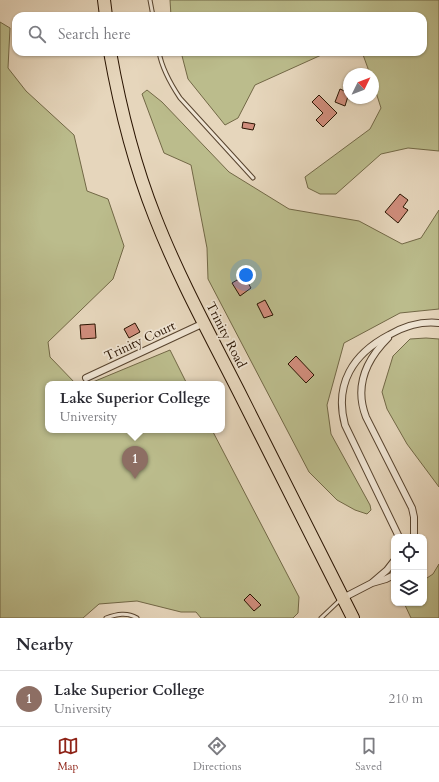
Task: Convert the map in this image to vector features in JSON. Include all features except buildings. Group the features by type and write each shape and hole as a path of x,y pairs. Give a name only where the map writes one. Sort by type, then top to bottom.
{"highway":[{"path":"104,0 106,12"},
{"name":"Trinity Road","path":"111,56 125,124 148,198 167,245 204,323 353,618"}],"street":[{"path":"398,534 345,425 342,408 343,389 352,366 372,345 413,324 428,322 439,323"},
{"name":"Trinity Court","path":"86,378 204,323"},
{"path":"395,332 376,351 367,365 362,383 362,401 366,417 412,508 414,517 414,534"},
{"path":"372,584 391,565"},
{"path":"343,598 391,576"}],"lane":[{"path":"150,0 152,12"},
{"path":"160,56 164,72 180,98 253,178"},
{"path":"321,618 343,598"},
{"path":"106,618 123,614 128,614 137,618"}],"green space":[{"path":"170,0 439,0 439,151 408,148 381,154 336,194 320,194 308,188 305,177 370,129 381,108 379,102 379,68 368,68 363,56 427,56 427,12 171,12"},
{"path":"0,22 10,28 8,68 26,91 74,135 87,191 108,199 124,246 113,279 48,342 50,357 73,381 45,381 45,433 214,433 299,597 298,613 293,618 201,618 196,612 181,612 137,601 99,604 83,618 0,618"},
{"path":"182,56 319,56 255,85 238,118 225,125 188,79"},
{"path":"147,90 162,102 229,172 289,209 359,221 402,244 421,238 439,210 439,309 400,313 344,343 327,405 331,434 370,505 371,510 367,514 355,510 337,500 309,472 208,279 207,248 191,165 164,153 142,94"},
{"path":"410,339 439,339 439,487 407,444 387,409 382,392 393,356"},
{"path":"170,350 186,381 95,381"},
{"path":"439,564 439,618 411,618 405,606 427,606 427,578 433,574"}],"place":[{"name":"Lake Superior College","path":"135,479"}]}
